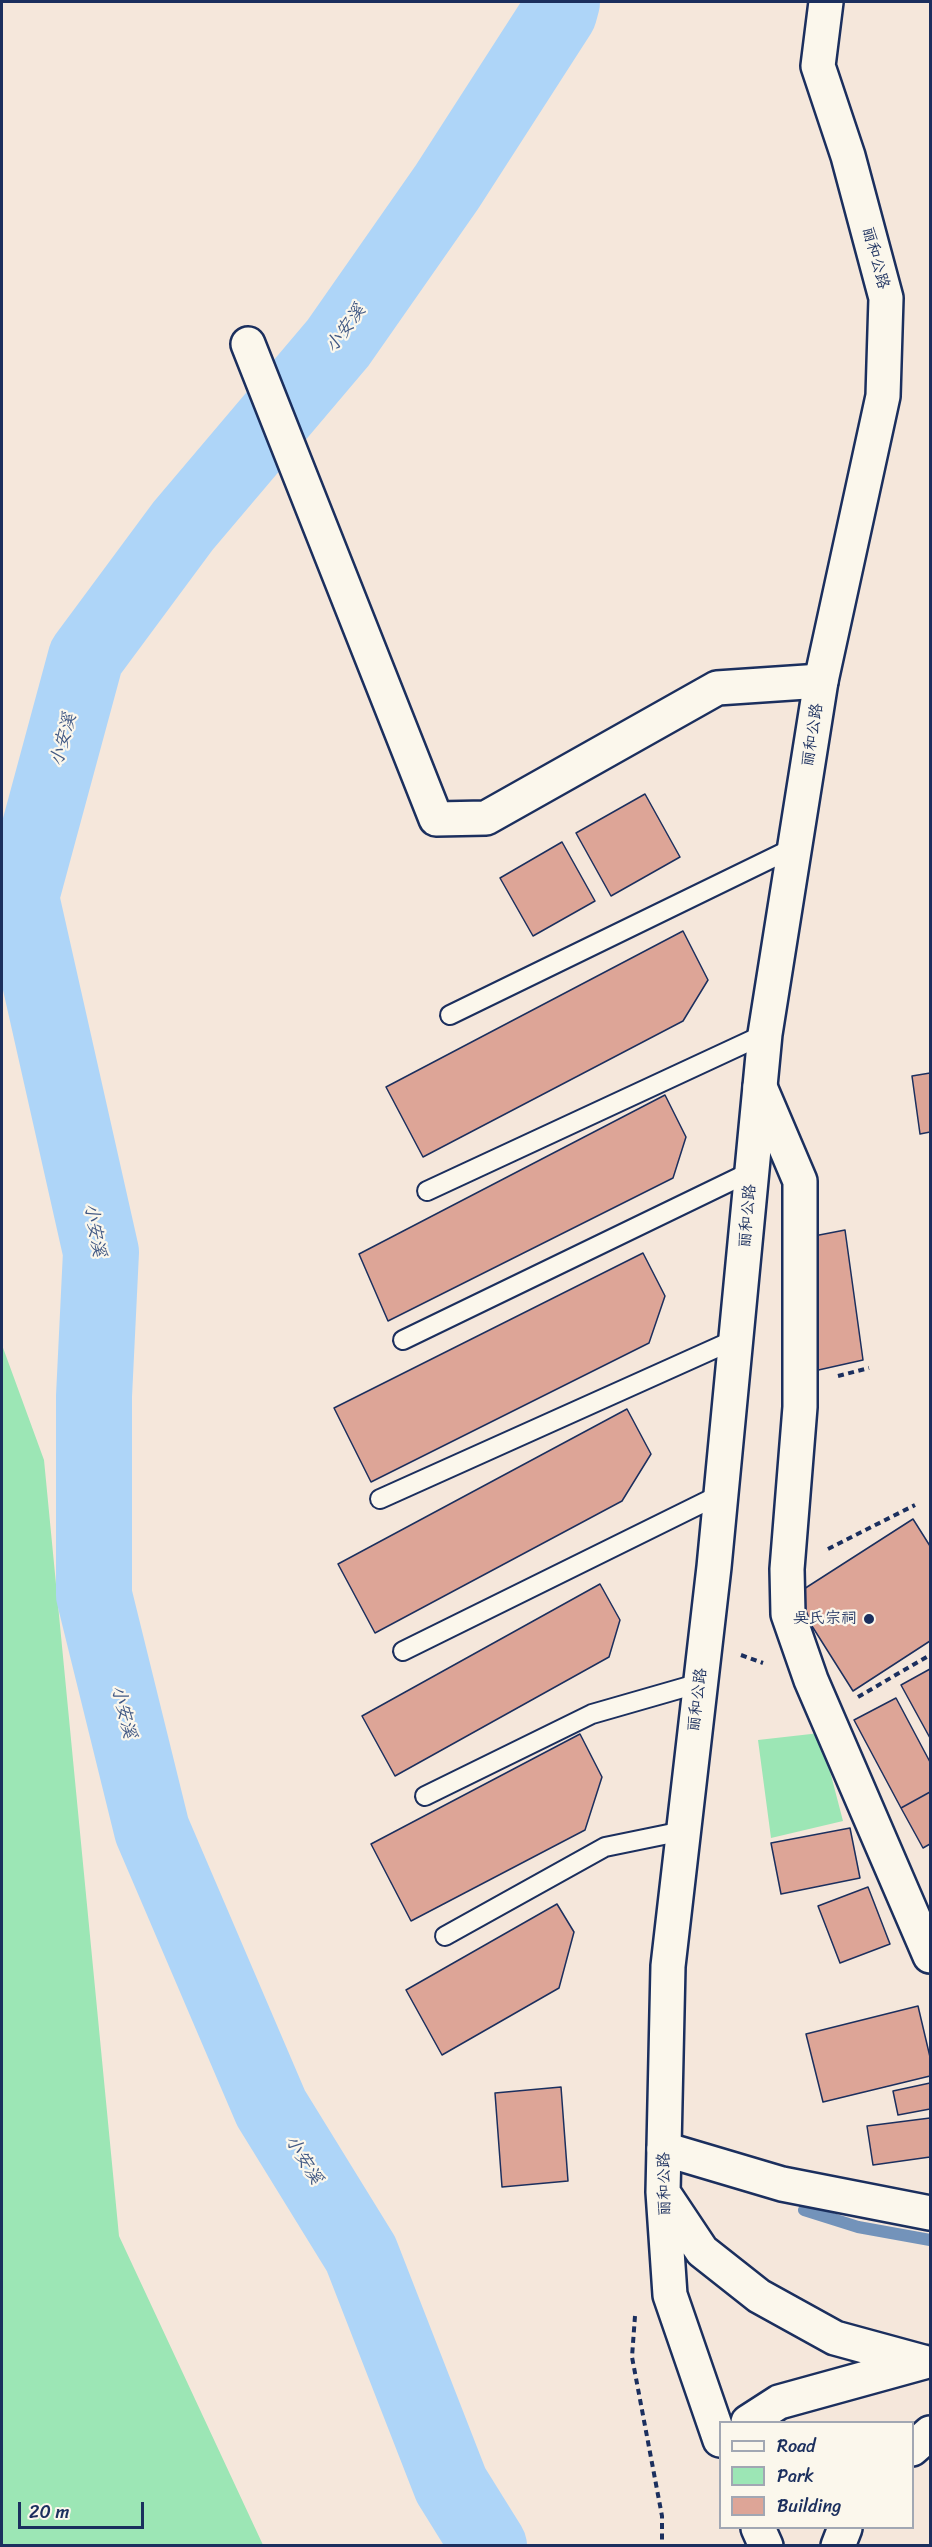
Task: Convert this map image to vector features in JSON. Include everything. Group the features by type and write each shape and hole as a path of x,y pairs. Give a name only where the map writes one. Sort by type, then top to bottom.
{"main road":[{"name":"丽和公路","path":"719,2437 670,2295 663,2192 668,1966 721,1494 765,1034 821,681 883,396 886,298 848,156 818,66 826,2"},
{"path":"248,344 436,819 486,818 717,688 821,681"},
{"path":"760,1087 800,1181 800,1407 787,1569 788,1614 811,1680 930,1956"},
{"path":"664,2149 782,2184 930,2213"},
{"path":"663,2192 702,2251 759,2296 835,2338 927,2361"},
{"path":"750,2421 779,2402 927,2361"},
{"path":"914,2426 930,2422"},
{"path":"914,2447 930,2433"},
{"path":"758,2529 766,2546"},
{"path":"838,2546 845,2529"}],"lane":[{"path":"450,1015 795,847"},
{"path":"427,1191 765,1034"},
{"path":"403,1340 752,1171"},
{"path":"380,1499 736,1339"},
{"path":"403,1651 721,1494"},
{"path":"425,1796 591,1714 700,1683"},
{"path":"445,1936 605,1847 683,1831"}],"path":[{"path":"787,1569 915,1505"},
{"path":"827,1715 930,1655"},
{"path":"635,2311 632,2357 662,2516 663,2546"}],"green space":[{"path":"2,1345 44,1460 119,2236 263,2545 2,2545"},
{"path":"820,1733 843,1821 771,1838 758,1740"}],"building":[{"path":"645,794 680,857 611,896 576,833"},
{"path":"562,842 595,901 533,936 500,878"},
{"path":"683,931 708,980 683,1021 423,1157 386,1087"},
{"path":"930,1073 930,1132 920,1134 912,1076"},
{"path":"665,1095 686,1137 673,1178 388,1321 359,1254"},
{"path":"845,1230 863,1360 814,1371 814,1236"},
{"path":"643,1253 665,1296 649,1343 371,1482 334,1408"},
{"path":"627,1409 651,1454 622,1501 375,1633 338,1564"},
{"name":"吴氏宗祠","path":"913,1519 930,1546 930,1641 853,1691 793,1596"},
{"path":"600,1584 620,1620 609,1657 395,1776 362,1716"},
{"path":"930,1669 930,1738 901,1685"},
{"path":"896,1698 930,1762 930,1792 901,1808 854,1720"},
{"path":"580,1734 602,1777 585,1830 411,1921 371,1844"},
{"path":"930,1792 930,1844 923,1848 901,1808"},
{"path":"850,1828 860,1878 781,1894 771,1843"},
{"path":"868,1887 890,1944 840,1963 818,1906"},
{"path":"557,1904 574,1932 559,1988 442,2055 406,1990"},
{"path":"918,2006 930,2057 930,2076 823,2102 806,2034"},
{"path":"930,2083 930,2109 898,2115 893,2091"},
{"path":"561,2087 568,2181 502,2187 495,2093"},
{"path":"930,2118 930,2157 873,2165 867,2126"}],"waterway":[{"name":"小安溪","path":"489,2546 451,2485 361,2254 271,2108 152,1830 94,1595 94,1396 101,1252 21,897 86,657 183,526 338,343 447,187 559,13 562,2"},
{"path":"804,2210 858,2227 930,2240"}],"place":[{"name":"吴氏宗祠","path":"869,1619"}]}
